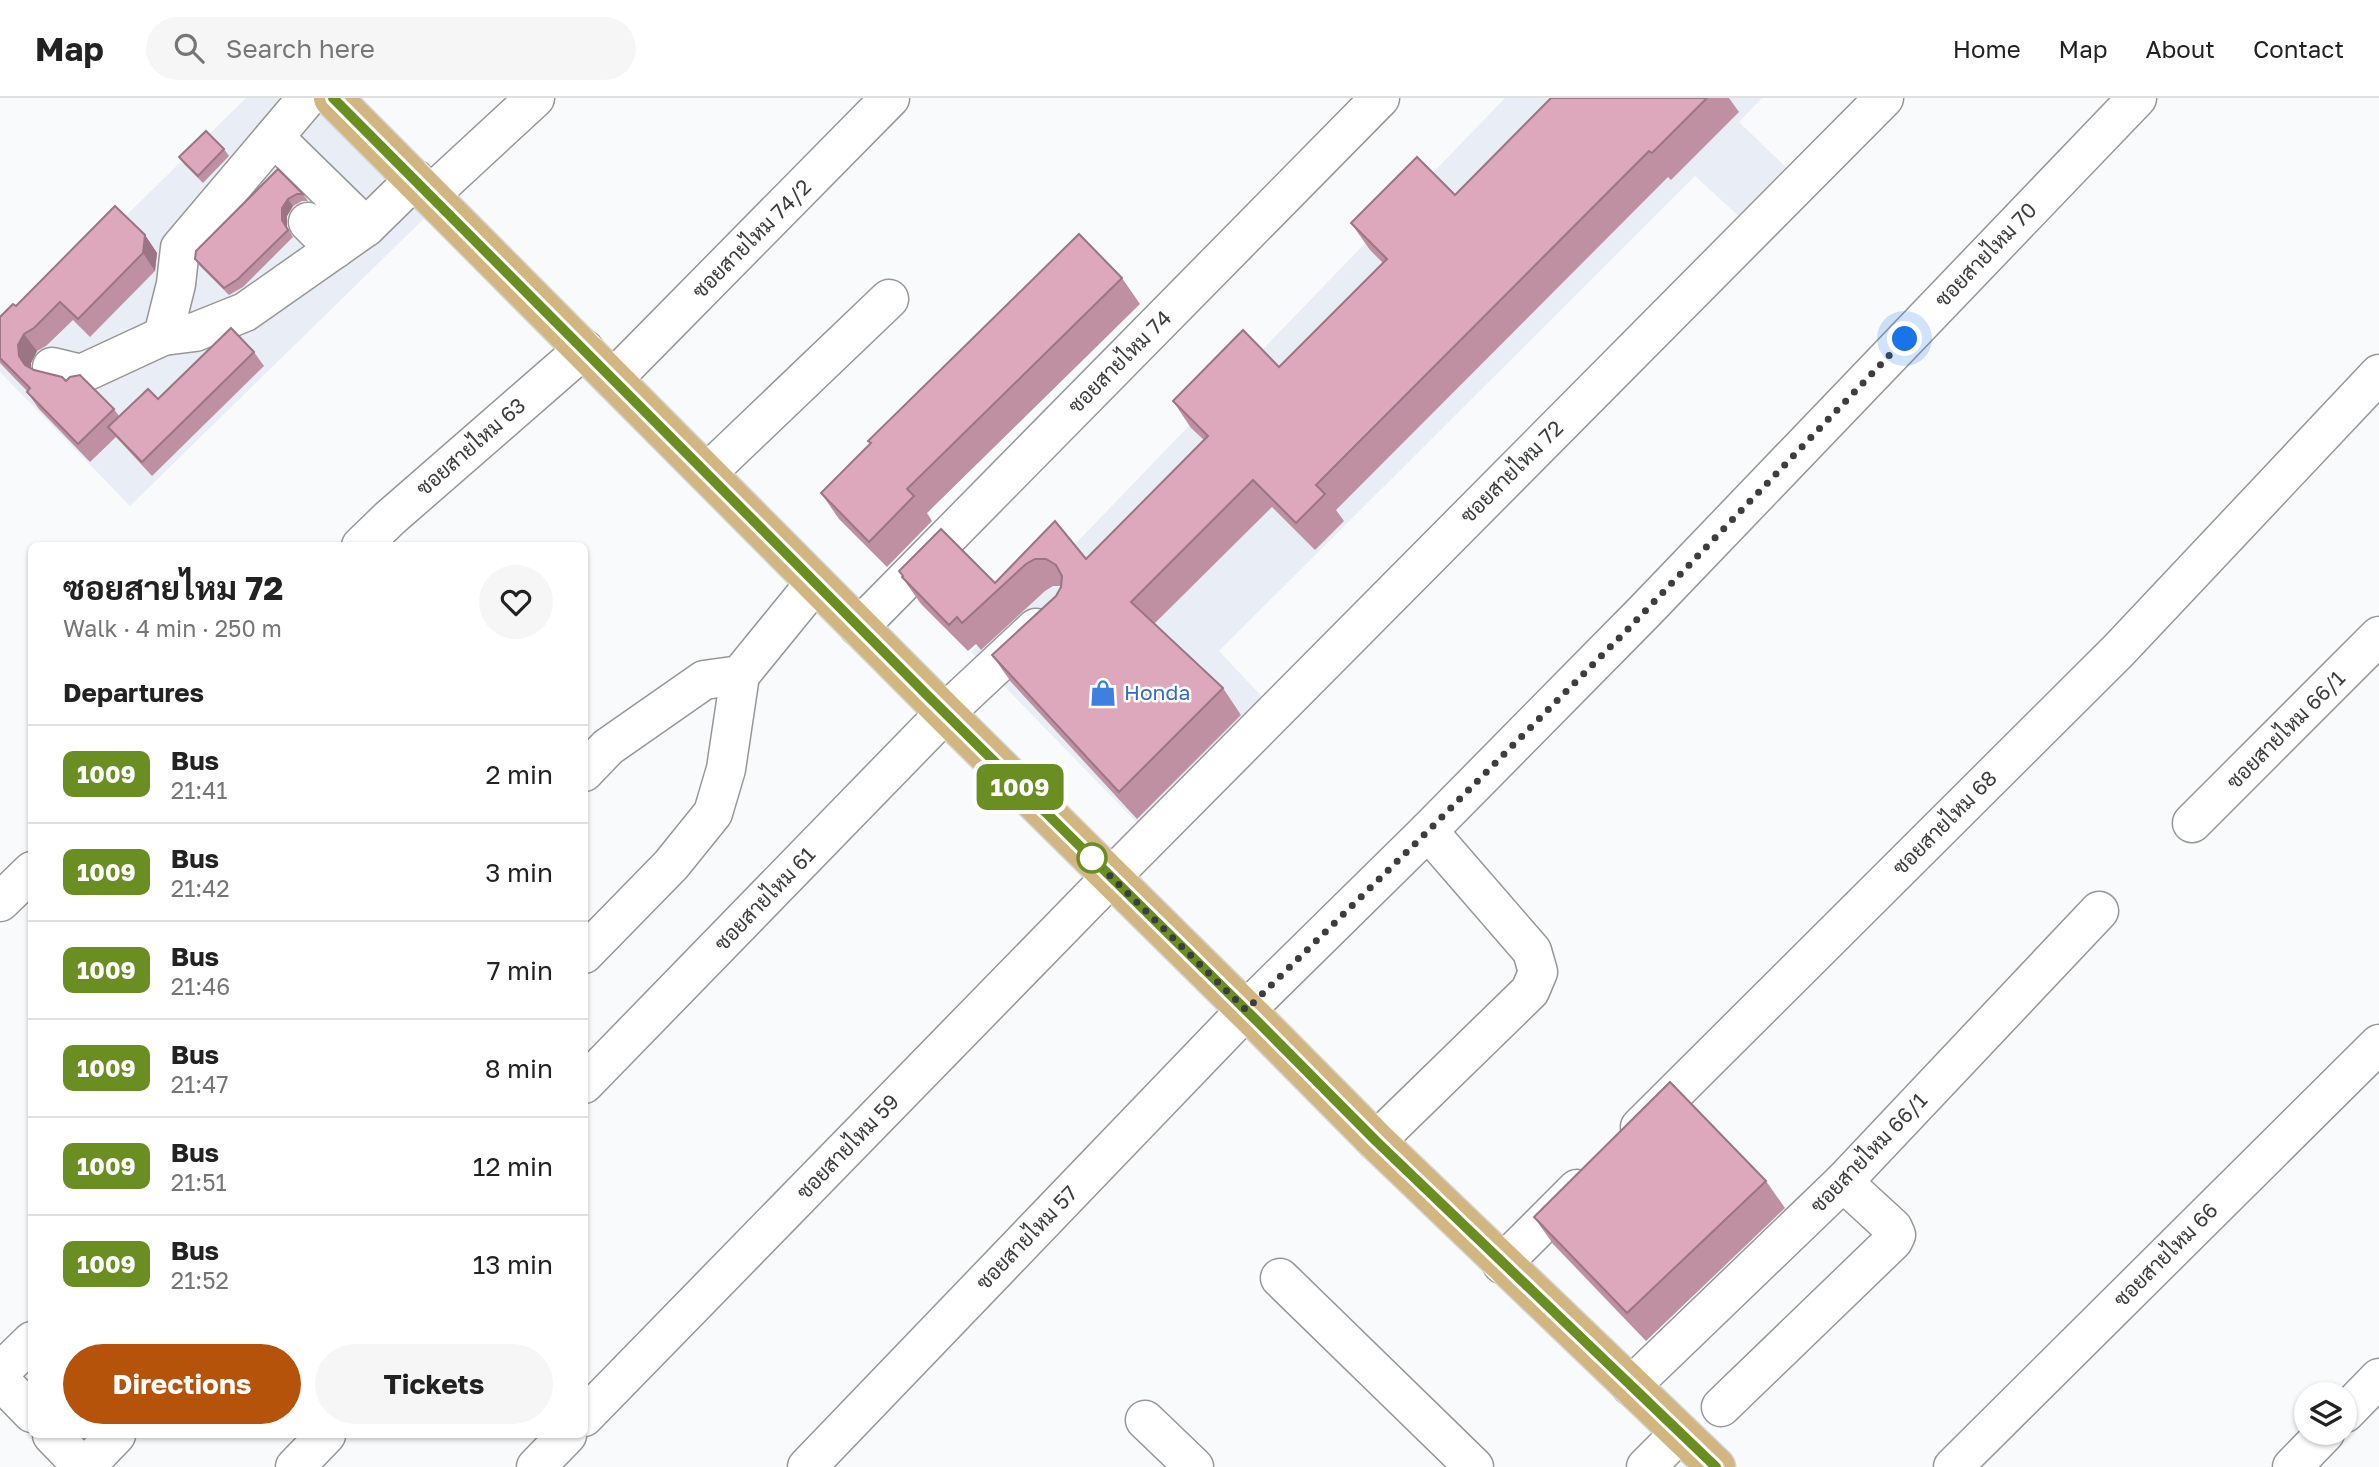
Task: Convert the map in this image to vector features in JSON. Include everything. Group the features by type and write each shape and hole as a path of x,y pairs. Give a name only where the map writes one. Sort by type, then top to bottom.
{"main road":[{"path":"333,98 859,627 1376,1141 1716,1467"}],"street":[{"path":"163,337 176,284 180,248 220,221 266,162 307,98"},
{"path":"52,367 81,374 163,337 195,332 245,312 273,276 335,249 422,188 535,98"},
{"name":"ซอยสายไหม 74/2","path":"613,379 890,98"},
{"name":"ซอยสายไหม 74","path":"859,627 1380,98"},
{"name":"ซอยสายไหม 72","path":"1111,877 1884,98"},
{"name":"ซอยสายไหม 70","path":"1246,1010 1428,831 1645,611 2137,98"},
{"path":"266,162 366,227"},
{"path":"308,222 335,249"},
{"path":"707,473 889,299"},
{"name":"ซอยสายไหม 63","path":"365,542 390,517 584,349"},
{"name":"ซอยสายไหม 68","path":"1502,1264 2119,650 2379,374"},
{"path":"588,950 671,865 713,813 726,769 740,675 816,583"},
{"name":"ซอยสายไหม 61","path":"588,1080 945,713 1059,607"},
{"name":"ซอยสายไหม 66/1","path":"2192,823 2379,636"},
{"path":"588,768 608,747 704,680 740,675"},
{"path":"1376,1141 1530,991 1538,972 1532,951 1428,831"},
{"path":"0,902 28,875"},
{"name":"ซอยสายไหม 59","path":"588,1413 1111,877"},
{"name":"ซอยสายไหม 66/1","path":"1631,1386 1843,1182 2099,911"},
{"name":"ซอยสายไหม 57","path":"807,1467 1246,1010"},
{"name":"ซอยสายไหม 66","path":"1953,1467 2379,1044"},
{"path":"1721,1408 1893,1241 1896,1235 1893,1228 1843,1182"},
{"path":"1280,1278 1474,1467"},
{"path":"0,1372 28,1345"},
{"path":"2357,1401 2379,1378"},
{"path":"0,1380 28,1409"},
{"path":"1145,1420 1194,1467"},
{"path":"1646,1467 1680,1433"},
{"path":"55,1438 84,1467 113,1438"},
{"path":"295,1467 323,1438"},
{"path":"536,1467 564,1438"},
{"path":"2292,1467 2313,1445"}],"shaded area":[{"path":"246,98 341,98 441,202 130,506 0,372 0,339"},
{"path":"1505,98 1762,98 1739,122 1791,172 1744,221 1695,176 1219,651 1267,702 1145,831 971,652"}],"building":[{"path":"1551,98 1707,98 1652,153 1649,151 1316,485 1325,494 1296,523 1253,480 1131,602 1223,688 1119,792 992,655 1056,596 1061,587 1062,576 1056,565 1046,559 1035,559 1026,564 962,623 957,617 949,625 899,571 941,529 995,583 1055,521 1086,559 1208,436 1173,401 1243,330 1279,367 1387,259 1351,223 1417,157 1455,195"},
{"path":"206,131 224,149 198,176 179,157"},
{"path":"278,169 303,194 288,199 282,208 282,220 288,230 238,279 224,288 195,259 196,251"},
{"path":"115,206 145,235 143,253 78,319 60,302 34,328 24,334 18,345 19,356 25,365 62,377 66,381 70,377 80,375 114,409 78,444 27,392 30,388 0,358 0,317 13,304 16,306"},
{"path":"1079,234 1122,278 907,489 914,496 869,542 821,493 871,443 868,441"},
{"path":"231,328 254,352 142,462 108,427 148,389 158,399"},
{"path":"1670,1082 1766,1181 1627,1313 1534,1217"}],"bus line":[{"name":"1009","path":"333,98 928,696 1376,1141 1716,1467"}],"place":[{"name":"Honda","path":"1103,693"}],"route":[{"path":"1092,858 1246,1010 1627,630 1905,339"}]}
